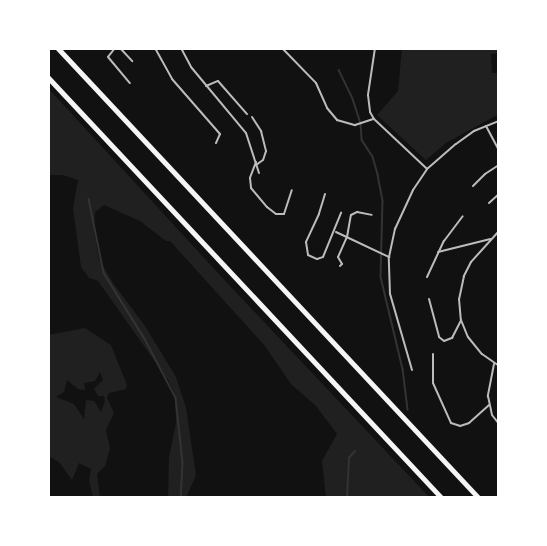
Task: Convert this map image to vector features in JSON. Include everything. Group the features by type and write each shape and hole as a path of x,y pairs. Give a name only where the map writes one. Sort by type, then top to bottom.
{"highway":[{"path":"58,48 478,498"},
{"path":"48,77 442,498"}],"street":[{"path":"115,48 108,57 130,83"},
{"path":"120,48 132,61"},
{"path":"154,48 183,93 220,135 216,143"},
{"path":"181,48 191,68 246,133 259,173"},
{"path":"282,48 316,83 327,108 337,120 355,125 374,119"},
{"path":"288,54 293,48"},
{"path":"375,48 368,95 374,119 426,170"},
{"path":"206,86 218,81 247,114"},
{"path":"252,117 261,131 266,151 264,160 256,164 250,178 251,188 276,214 284,214 292,190"},
{"path":"412,370 390,294 389,256 402,212 426,170 456,144 499,121"},
{"path":"486,126 499,150"},
{"path":"473,186 499,165"},
{"path":"325,194 306,242 308,255 317,259 323,257 336,232 341,213"},
{"path":"489,203 499,194"},
{"path":"340,266 342,264 338,257 347,237 351,214 357,212 372,215"},
{"path":"427,277 437,253 463,216"},
{"path":"499,231 490,239 464,276 459,299 461,320 474,346 499,366"},
{"path":"336,232 389,256"},
{"path":"437,253 490,239"},
{"path":"429,299 439,337 444,341 452,338 461,320"},
{"path":"432,354 433,383 451,423 455,426 465,425 489,405"},
{"path":"494,364 488,386 489,405 499,424"}],"shaded area":[{"path":"402,48 498,48 498,53 491,54 492,73 499,73 499,114 446,143 426,160 377,115 398,91"},
{"path":"48,88 430,498 326,498 322,461 337,434 316,406 291,384 265,346 170,241 166,241 140,221 104,205 95,212 94,232 99,259 113,283 145,326 176,377 186,408 196,475 186,498 168,498 169,457 176,423 175,394 168,380 98,281 89,278 81,267 73,208 78,180 63,175 48,175"},
{"path":"85,328 111,345 127,385 126,389 109,393 107,398 114,413 106,430 110,448 105,466 97,474 100,498 93,498 89,480 91,469 79,463 72,480 59,462 48,456 48,335","holes":["100,372 103,380 94,389 98,396 104,396 105,401 101,412 94,401 86,400 84,419 74,404 56,397 64,392 67,380 78,389 85,390 84,383 95,381"]}],"waterway":[{"path":"339,70 353,99 361,124 362,140 373,157 378,175 383,201 381,277 403,369 408,410"},
{"path":"89,199 104,273 145,339 176,398 183,463 181,498"},
{"path":"347,498 349,458 355,451"}]}
